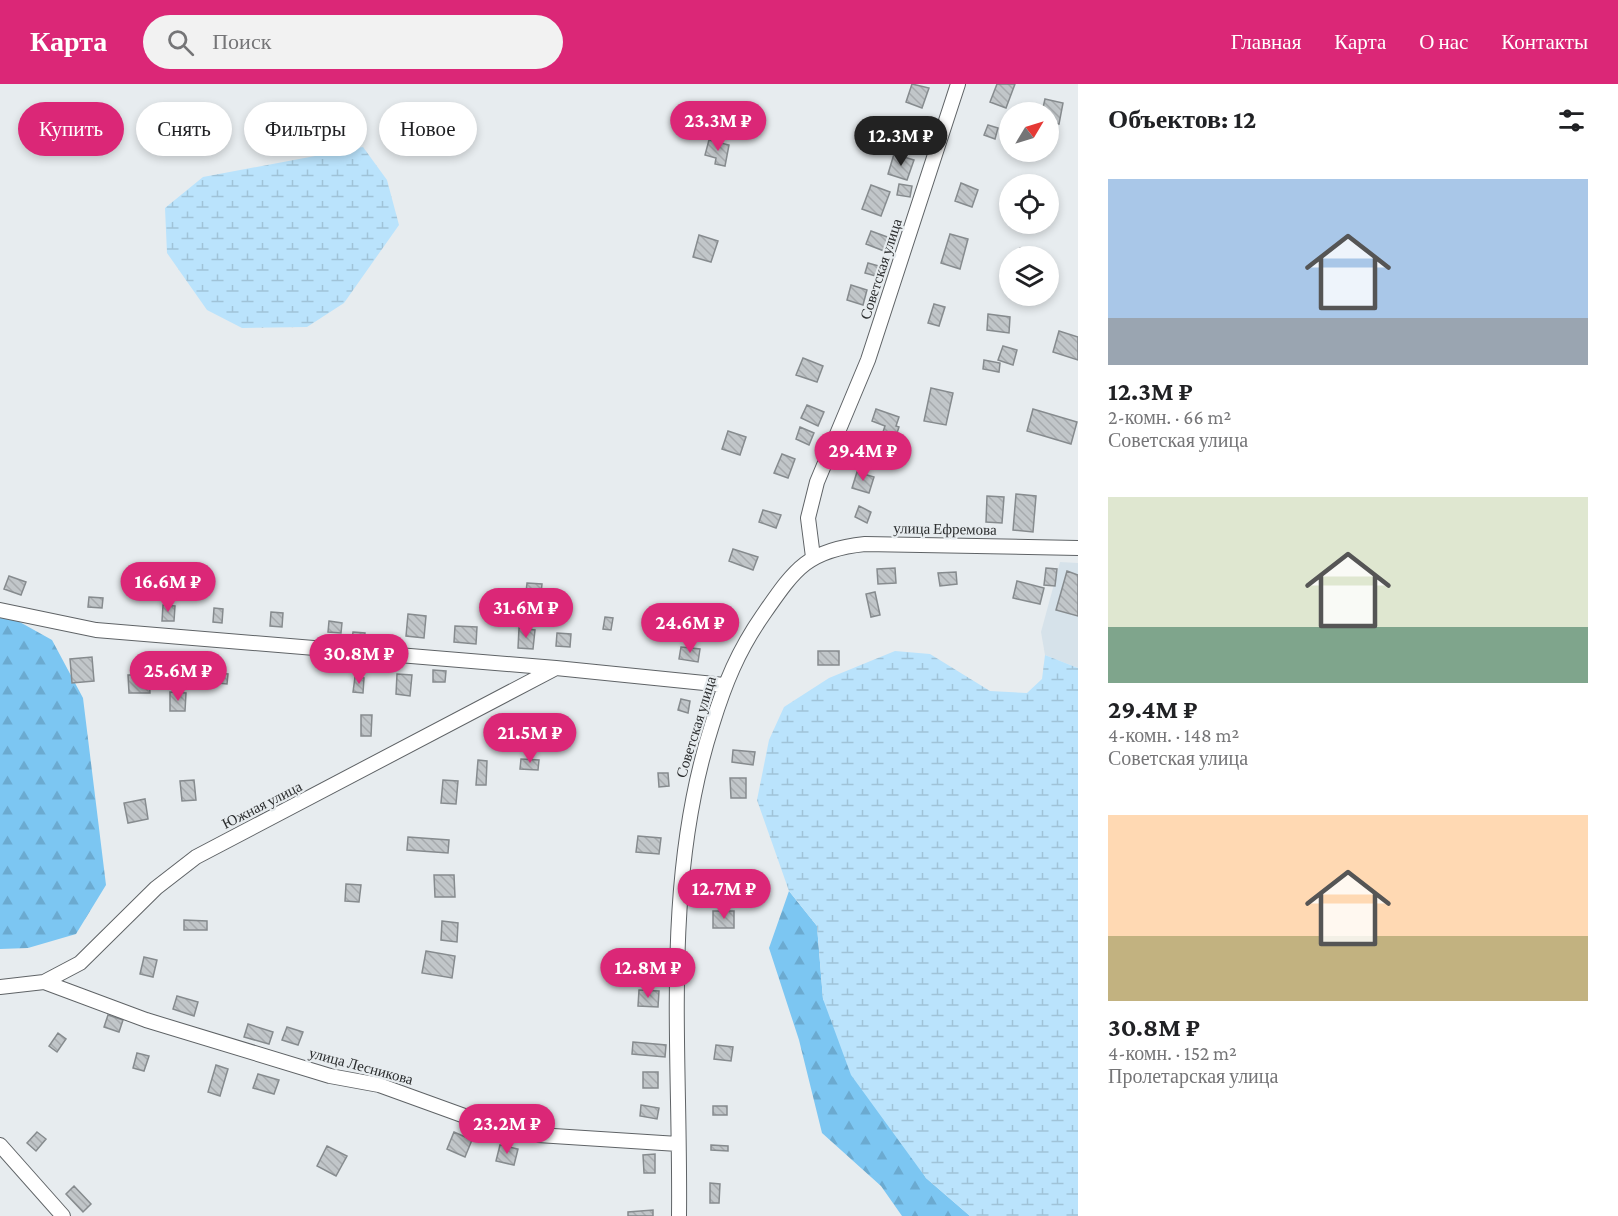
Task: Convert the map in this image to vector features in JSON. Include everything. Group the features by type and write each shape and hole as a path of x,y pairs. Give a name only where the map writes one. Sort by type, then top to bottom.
{"street":[{"name":"Советская улица","path":"679,1216 678,928 685,844 699,766 724,685 745,641 784,585 813,557 808,518 817,482 868,360 958,84"},
{"name":"улица Ефремова","path":"813,557 837,547 865,544 1078,548"},
{"path":"0,609 96,630 556,668 724,685"},
{"name":"Южная улица","path":"0,987 44,982 80,963 156,888 196,857 556,668"},
{"name":"улица Лесникова","path":"44,982 146,1020 330,1076 379,1085 495,1127 538,1135 678,1144"},
{"path":"0,1145 63,1216"}],"shaded area":[{"path":"1060,562 1078,563 1078,668 1045,655 1041,632"}],"green space":[{"path":"367,152 387,180 399,225 344,303 307,327 242,328 207,310 167,253 165,208 203,177 315,156 367,156"},
{"path":"0,611 52,640 83,698 106,885 76,934 28,948 0,949"},
{"path":"895,651 930,654 990,691 1027,693 1042,679 1045,655 1078,668 1078,1216 970,1216 926,1178 851,1075 823,999 817,926 789,891 757,800 769,740 784,707 829,678"},
{"path":"789,891 817,926 823,999 926,1178 970,1216 902,1216 881,1186 822,1133 799,1040 769,948"}],"building":[{"path":"912,84 929,88 922,108 906,102"},
{"path":"997,84 1015,84 1008,102 999,102 999,105 990,102"},
{"path":"1059,102 1063,103 1059,124"},
{"path":"728,106 744,110 739,130 723,126"},
{"path":"697,116 718,121 716,132 709,131 710,125 695,122"},
{"path":"988,125 998,128 995,139 984,135"},
{"path":"906,137 920,139 918,150 905,147"},
{"path":"709,140 729,145 725,166 715,164 716,158 705,155"},
{"path":"894,154 914,160 907,180 888,174"},
{"path":"961,183 978,190 972,207 955,201"},
{"path":"899,184 912,186 910,197 897,195"},
{"path":"871,185 890,192 881,216 862,209"},
{"path":"871,231 890,238 884,251 866,244"},
{"path":"950,234 968,239 960,269 941,263"},
{"path":"699,235 718,241 711,262 693,257"},
{"path":"868,263 886,268 883,278 865,273"},
{"path":"851,285 867,290 863,305 847,300"},
{"path":"934,304 945,307 939,326 928,323"},
{"path":"988,314 1010,317 1009,333 987,330"},
{"path":"1059,331 1078,337 1078,360 1053,352"},
{"path":"1003,346 1017,350 1013,365 998,360"},
{"path":"803,358 823,366 817,382 796,375"},
{"path":"984,360 1000,363 999,372 983,369"},
{"path":"931,388 953,393 946,425 924,421"},
{"path":"807,405 824,412 818,426 801,418"},
{"path":"876,409 899,417 896,426 899,427 890,454 877,450 885,426 872,421"},
{"path":"1033,409 1077,422 1071,444 1027,431"},
{"path":"800,427 814,433 809,445 796,439"},
{"path":"728,431 746,437 740,455 722,449"},
{"path":"782,454 795,459 788,478 774,473"},
{"path":"857,472 874,477 869,493 852,488"},
{"path":"1016,494 1036,496 1033,532 1013,530"},
{"path":"987,496 1004,497 1002,523 986,522"},
{"path":"859,506 871,512 867,523 855,517"},
{"path":"763,510 781,515 776,528 759,522"},
{"path":"733,549 758,557 753,570 729,561"},
{"path":"895,568 896,583 878,584 877,569"},
{"path":"1046,568 1057,569 1055,586 1044,585"},
{"path":"1067,571 1078,575 1078,616 1056,610"},
{"path":"956,572 957,584 940,586 938,573"},
{"path":"9,576 26,582 21,595 4,589"},
{"path":"1017,581 1044,588 1040,604 1013,598"},
{"path":"527,583 542,584 540,603 525,602"},
{"path":"875,592 880,615 871,617 866,594"},
{"path":"89,597 103,598 102,608 88,607"},
{"path":"163,605 175,606 174,621 162,621"},
{"path":"214,608 223,609 222,623 213,622"},
{"path":"714,608 726,614 719,627 707,620"},
{"path":"271,612 283,613 282,627 270,626"},
{"path":"647,613 656,613 656,631 647,631"},
{"path":"408,614 426,616 424,638 406,636"},
{"path":"605,617 613,618 611,630 603,629"},
{"path":"329,621 342,623 341,633 328,632"},
{"path":"455,626 477,627 476,644 454,642"},
{"path":"519,628 535,630 533,649 518,648"},
{"path":"353,632 365,633 364,641 352,640"},
{"path":"557,633 571,634 570,647 556,646"},
{"path":"681,647 700,649 698,662 679,659"},
{"path":"818,651 839,651 839,665 818,665"},
{"path":"92,657 94,681 72,683 70,659"},
{"path":"433,670 446,671 445,682 433,682"},
{"path":"218,673 228,674 227,684 218,683"},
{"path":"397,674 412,675 410,696 396,694"},
{"path":"128,675 149,675 150,693 129,693"},
{"path":"355,677 364,678 363,693 353,692"},
{"path":"170,692 186,693 185,711 170,711"},
{"path":"681,699 690,701 688,713 678,710"},
{"path":"361,715 372,715 371,736 361,736"},
{"path":"733,750 755,752 753,765 732,762"},
{"path":"521,759 539,760 538,770 520,769"},
{"path":"478,760 487,761 486,785 476,785"},
{"path":"658,773 668,773 669,786 659,787"},
{"path":"730,778 746,778 746,798 731,798"},
{"path":"194,780 196,800 182,801 180,781"},
{"path":"443,780 458,781 456,804 441,803"},
{"path":"145,799 148,819 128,823 124,803"},
{"path":"638,836 661,838 659,854 636,852"},
{"path":"408,837 449,840 448,853 407,850"},
{"path":"434,875 454,875 455,897 435,897"},
{"path":"346,884 361,885 359,902 345,901"},
{"path":"713,911 734,911 734,928 713,928"},
{"path":"184,920 207,921 207,930 184,930"},
{"path":"442,921 458,923 457,942 441,940"},
{"path":"426,951 455,956 452,978 422,973"},
{"path":"144,957 157,960 153,977 140,974"},
{"path":"639,990 659,991 658,1007 638,1006"},
{"path":"177,996 198,1002 194,1016 173,1009"},
{"path":"108,1015 123,1020 119,1032 104,1027"},
{"path":"248,1024 273,1032 269,1044 244,1037"},
{"path":"287,1027 303,1032 298,1045 282,1040"},
{"path":"58,1033 66,1039 57,1052 49,1046"},
{"path":"633,1042 666,1045 665,1057 632,1054"},
{"path":"716,1045 733,1047 731,1061 714,1059"},
{"path":"137,1053 149,1056 144,1071 133,1068"},
{"path":"216,1065 228,1069 220,1096 208,1092"},
{"path":"643,1072 658,1072 658,1088 643,1088"},
{"path":"258,1074 279,1080 274,1094 253,1088"},
{"path":"641,1105 659,1108 657,1119 640,1116"},
{"path":"713,1106 727,1106 727,1115 713,1115"},
{"path":"37,1132 46,1139 36,1151 27,1143"},
{"path":"454,1132 472,1140 465,1157 447,1149"},
{"path":"500,1145 518,1149 514,1165 496,1161"},
{"path":"711,1145 728,1146 728,1151 711,1150"},
{"path":"327,1146 347,1156 336,1176 317,1166"},
{"path":"655,1154 655,1173 644,1173 643,1155"},
{"path":"710,1183 720,1184 719,1203 710,1203"},
{"path":"74,1186 91,1204 83,1212 66,1194"},
{"path":"653,1210 653,1216 628,1216 628,1212"}]}
